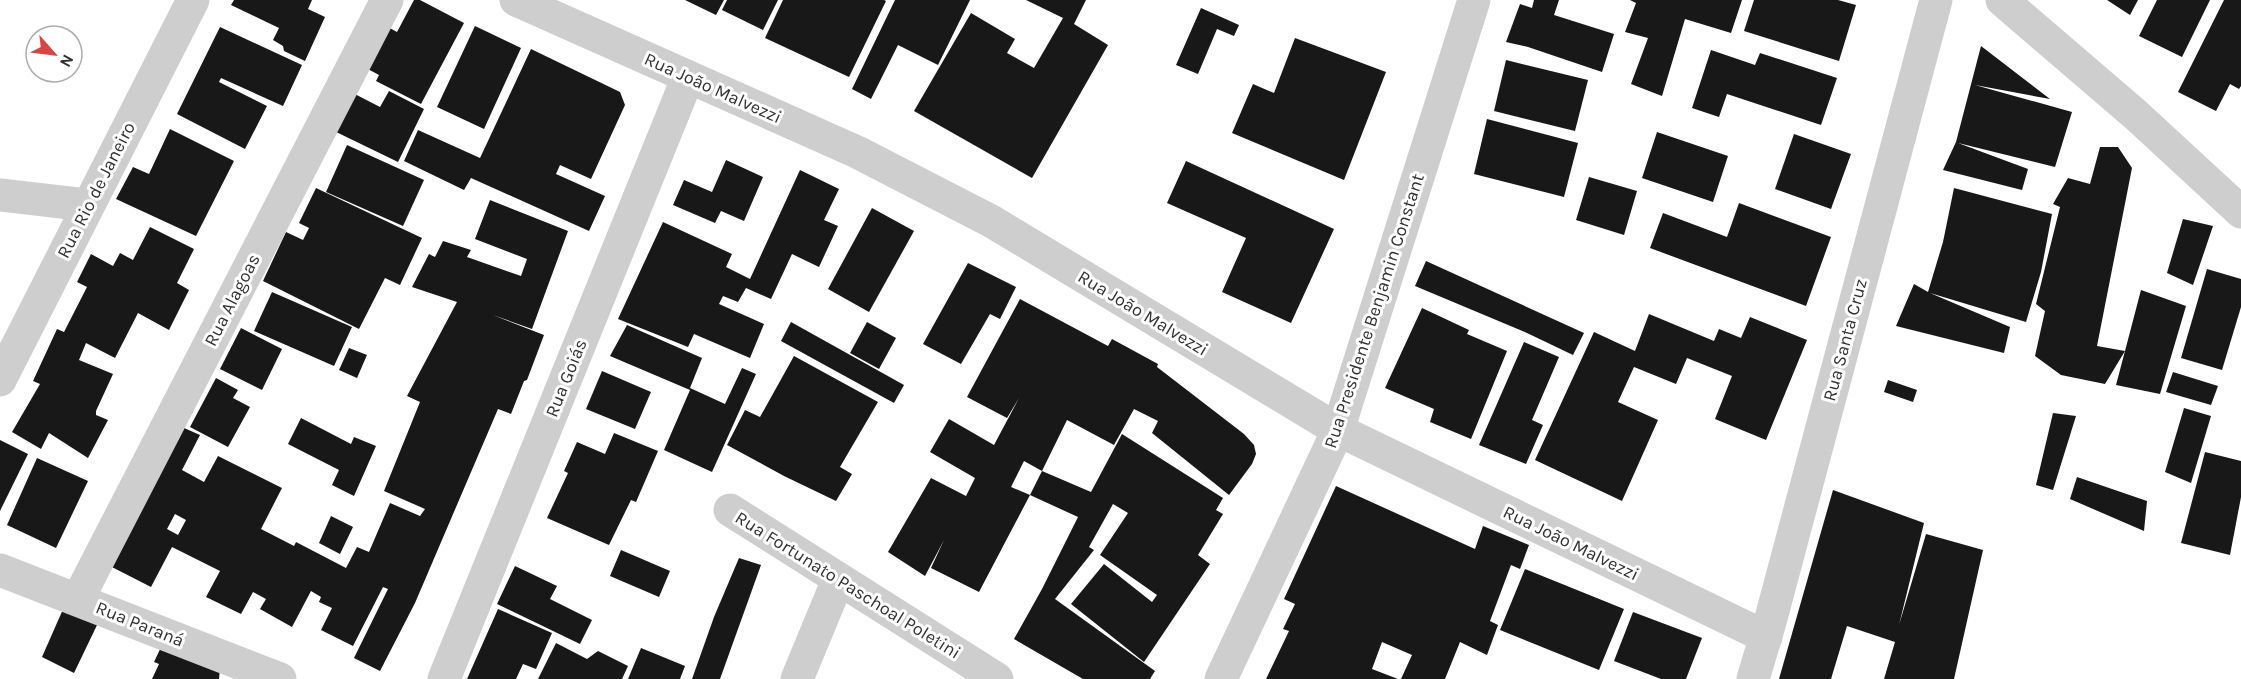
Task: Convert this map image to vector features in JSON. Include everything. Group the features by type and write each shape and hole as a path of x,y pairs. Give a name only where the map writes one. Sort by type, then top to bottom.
{"street":[{"name":"Rua Rio de Janeiro","path":"0,380 193,0"},
{"name":"Rua Alagoas","path":"78,599 387,0"},
{"name":"Rua João Malvezzi","path":"516,0 857,152 991,221 1338,430 1766,637"},
{"name":"Rua Presidente Benjamin Constant","path":"1221,679 1338,430 1474,0"},
{"name":"Rua Santa Cruz","path":"1753,679 1936,0"},
{"path":"2002,0 2136,115 2241,212"},
{"name":"Rua Goiás","path":"444,679 688,77"},
{"path":"0,195 87,205"},
{"name":"Rua Fortunato Paschoal Poletini","path":"730,510 997,679"},
{"name":"Rua Paraná","path":"0,570 280,679"},
{"path":"797,679 838,580"}],"building":[{"path":"234,0 312,0 308,9 325,17 305,61 284,51 283,46 273,40 279,28 231,5"},
{"path":"414,0 420,0 464,23 421,104 376,81 379,75 366,68 388,27 397,32"},
{"path":"685,0 724,0 716,15"},
{"path":"727,0 778,0 763,30 722,10"},
{"path":"783,0 886,1 849,77 765,38"},
{"path":"895,0 970,0 938,65 898,45 871,99 852,89"},
{"path":"1026,0 1086,0 1074,24 1108,45 1032,178 914,111 971,13 1015,39 1007,53 1034,68 1063,18"},
{"path":"1534,0 1559,0 1554,15 1614,34 1602,72 1506,42 1520,4 1532,8"},
{"path":"1630,0 1742,0 1731,33 1685,19 1662,96 1631,84 1648,38 1625,32 1636,3"},
{"path":"1754,0 1838,0 1856,5 1839,61 1744,31"},
{"path":"2107,0 2138,0 2130,15"},
{"path":"2157,0 2210,0 2182,57 2139,36"},
{"path":"2224,0 2241,0 2241,86 2239,89 2230,84 2216,111 2178,92"},
{"path":"1201,8 1239,25 1234,36 1217,29 1198,74 1176,65"},
{"path":"475,26 521,48 484,129 437,107"},
{"path":"220,27 302,65 283,106 221,78 219,82 267,106 245,149 177,114"},
{"path":"1295,38 1386,72 1344,180 1232,133 1253,84 1274,93"},
{"path":"1981,46 2050,99 1975,85 2072,112 2055,167 1958,143 2028,169 2022,190 1943,170 1956,142"},
{"path":"531,49 620,92 625,105 591,179 560,165 556,174 605,196 589,231 471,178 464,190 404,161 418,130 480,158"},
{"path":"1711,50 1755,65 1760,53 1837,78 1821,125 1727,94 1719,117 1692,108"},
{"path":"1506,60 1588,80 1575,131 1494,111"},
{"path":"349,91 380,107 389,91 424,109 398,162 330,129"},
{"path":"1487,119 1578,143 1564,197 1474,174"},
{"path":"170,129 234,161 196,236 116,199 133,167 149,174"},
{"path":"1657,132 1728,156 1713,202 1642,178"},
{"path":"1794,134 1851,154 1831,209 1775,189"},
{"path":"347,145 424,180 403,226 326,192"},
{"path":"2100,147 2118,147 2132,168 2097,346 2125,351 2105,384 2061,375 2035,356 2045,311 2036,304 2060,207 2053,204 2068,178 2090,184"},
{"path":"726,160 763,177 744,221 721,211 715,223 673,205 684,180 712,192"},
{"path":"1186,161 1334,229 1291,323 1222,292 1246,238 1167,203"},
{"path":"800,170 839,189 824,220 838,226 819,267 792,254 771,299 746,288 738,302 723,296 719,304 764,324 750,358 694,334 688,347 618,319 663,222 732,254 726,267 750,279"},
{"path":"1589,177 1637,191 1624,235 1576,220"},
{"path":"316,188 422,238 400,285 385,278 359,329 263,281 286,232 303,240 309,228 299,223"},
{"path":"1954,188 2052,214 2041,272 2026,322 1930,293 2010,327 2004,353 1896,326 1914,284 1928,292 1943,242"},
{"path":"490,200 568,231 532,329 493,315 544,335 511,414 498,409 415,603 380,671 354,658 388,589 383,587 353,646 321,630 332,608 319,602 321,597 311,591 292,627 260,609 266,599 253,592 241,614 206,597 220,571 172,547 151,587 104,563 175,424 200,435 182,470 204,482 218,456 282,488 261,529 294,546 296,542 346,568 357,547 369,552 390,503 420,516 425,509 384,491 420,402 407,396 457,302 412,287 429,254 435,257 443,241 471,250 467,257 521,276 527,259 475,239","holes":["175,514 186,520 178,535 167,529"]},
{"path":"1739,203 1831,237 1806,306 1650,248 1663,213 1727,237"},
{"path":"872,208 914,231 869,312 828,289"},
{"path":"2183,219 2213,226 2193,285 2167,273"},
{"path":"150,227 194,249 177,283 189,290 169,330 138,313 115,358 86,343 79,360 113,374 96,411 96,415 108,420 88,458 49,433 41,449 12,432 40,384 33,381 57,329 64,332 87,287 77,282 91,254 113,266 120,253 133,260"},
{"path":"1426,261 1584,333 1573,355 1415,286"},
{"path":"968,263 1016,287 1000,319 990,314 961,364 923,344"},
{"path":"2207,269 2241,279 2241,307 2222,370 2181,358"},
{"path":"2141,290 2186,306 2160,394 2116,385"},
{"path":"272,292 352,327 334,366 254,331"},
{"path":"1020,299 1108,346 1112,339 1158,364 1157,367 1244,434 1254,445 1256,454 1252,464 1229,495 1152,433 1158,421 1134,409 1114,445 1067,420 1042,471 1024,461 1011,487 1030,495 979,592 931,568 944,540 925,576 888,552 931,478 966,496 975,478 930,452 949,419 994,445 1019,398 1007,418 967,397"},
{"path":"1422,308 1469,330 1467,334 1507,351 1471,439 1430,422 1434,409 1385,388"},
{"path":"1649,314 1714,341 1719,329 1741,338 1750,317 1807,340 1766,440 1715,419 1732,376 1687,358 1676,384 1634,367 1618,402 1658,420 1622,501 1535,460 1594,332 1635,351"},
{"path":"791,322 904,385 894,403 781,341"},
{"path":"867,322 896,338 879,369 850,353"},
{"path":"627,325 702,358 690,388 725,404 742,368 756,374 712,472 664,450 690,390 610,356"},
{"path":"241,328 282,349 262,390 220,369"},
{"path":"1524,342 1559,357 1532,420 1543,425 1526,464 1479,445"},
{"path":"349,348 367,355 357,378 339,370"},
{"path":"794,356 878,402 840,467 852,474 836,501 727,445 745,410 760,417"},
{"path":"602,371 651,392 635,429 586,409"},
{"path":"2173,372 2218,386 2211,405 2166,392"},
{"path":"216,378 238,390 233,398 250,407 228,447 190,427"},
{"path":"1888,380 1917,390 1913,402 1884,392"},
{"path":"2184,408 2211,416 2191,483 2165,472"},
{"path":"2053,413 2076,416 2053,490 2036,485"},
{"path":"301,418 351,444 354,437 376,446 354,496 332,485 339,470 288,444"},
{"path":"614,433 658,451 636,502 631,500 609,545 547,518 568,473 564,471 577,442 605,454"},
{"path":"1122,434 1223,498 1216,510 1223,514 1198,555 1210,564 1144,662 1071,604 1104,564 1152,602 1157,595 1100,555 1128,513 1113,504 1089,547 1094,550 1055,599 1155,671 1150,679 1083,679 1014,639 1078,517 1030,495 1042,471 1091,492"},
{"path":"0,440 28,454 0,511"},
{"path":"2205,452 2241,461 2241,497 2230,555 2181,543"},
{"path":"37,458 88,481 56,548 7,525"},
{"path":"2077,477 2147,501 2144,531 2070,499"},
{"path":"1336,486 1475,549 1483,526 1529,545 1520,569 1511,565 1490,621 1498,625 1487,655 1460,642 1445,679 1401,679 1412,655 1382,642 1372,669 1398,679 1266,679 1289,631 1283,629 1295,604 1284,599"},
{"path":"1833,490 1924,523 1899,625 1926,534 1983,550 1954,679 1884,679 1895,642 1847,626 1831,679 1779,679"},
{"path":"331,516 353,527 340,554 319,543"},
{"path":"621,550 670,571 659,597 610,576"},
{"path":"739,558 761,565 720,679 692,679 714,617"},
{"path":"515,566 557,586 550,599 592,620 580,644 497,604"},
{"path":"1525,569 1624,609 1599,670 1500,630"},
{"path":"64,607 98,623 74,673 42,657"},
{"path":"498,609 552,633 536,669 523,664 516,679 467,679"},
{"path":"1633,612 1702,638 1686,679 1661,679 1614,661"},
{"path":"163,643 220,669 219,679 152,679 159,664 154,662"},
{"path":"556,643 587,659 598,651 628,666 622,679 538,679"},
{"path":"641,648 685,666 680,679 628,679"}]}
